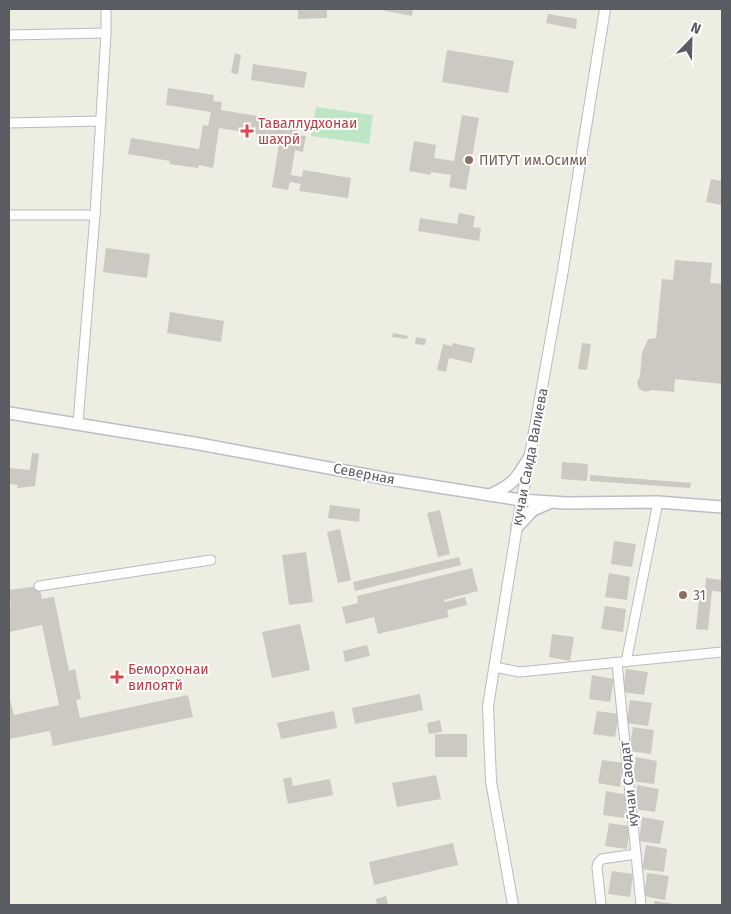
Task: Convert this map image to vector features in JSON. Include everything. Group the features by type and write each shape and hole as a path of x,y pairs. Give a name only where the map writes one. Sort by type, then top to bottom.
{"main road":[{"name":"Северная","path":"9,413 78,423 489,496 550,502 658,502 722,507"},
{"path":"489,496 504,489 515,480 529,458"},
{"path":"517,527 533,510 550,502"}],"street":[{"path":"78,423 95,215 106,9"},
{"name":"кучаи Саида Валиева","path":"514,905 491,781 488,706 521,500 564,270 605,9"},
{"path":"9,35 106,33"},
{"path":"9,123 101,121"},
{"path":"9,215 95,215"},
{"name":"кӯчаи Саодат","path":"642,905 636,854 621,663 658,502"},
{"path":"38,586 211,560"},
{"path":"495,667 519,672 722,652"},
{"path":"601,905 598,863 602,859 636,854"}],"green space":[{"path":"316,107 373,115 369,144 311,136"}],"building":[{"path":"298,9 327,9 327,18 298,19"},
{"path":"376,9 413,9 412,16"},
{"path":"548,14 577,19 576,29 546,23"},
{"path":"447,50 514,61 508,93 442,82"},
{"path":"235,53 241,55 238,74 231,73"},
{"path":"253,64 307,72 304,88 251,80"},
{"path":"168,88 214,95 213,101 222,102 221,110 275,119 274,124 298,128 297,135 306,136 303,152 295,150 291,175 302,177 303,170 351,178 348,198 299,191 301,184 290,182 288,190 272,187 280,138 219,128 213,168 199,165 198,168 169,164 170,161 128,154 131,138 199,149 203,125 208,126 211,112 166,105"},
{"path":"462,115 479,118 466,190 449,187 451,175 431,172 431,175 409,171 414,141 436,145 434,158 454,161"},
{"path":"711,179 722,181 722,205 706,202"},
{"path":"459,213 475,216 473,227 481,228 479,241 418,231 420,218 457,224"},
{"path":"106,248 150,254 147,278 103,272"},
{"path":"675,260 712,263 710,283 722,284 722,384 675,379 674,392 652,390 645,392 639,389 637,382 640,376 642,353 648,339 656,338 662,279 673,280"},
{"path":"170,312 224,321 221,342 167,333"},
{"path":"393,333 408,336 407,339 392,337"},
{"path":"416,337 426,339 425,345 415,344"},
{"path":"453,343 475,348 472,363 449,358 446,372 437,370 443,344 452,346"},
{"path":"582,343 591,344 587,370 578,369"},
{"path":"32,453 39,454 35,486 17,488 18,485 9,484 9,468 30,470"},
{"path":"562,462 588,464 587,481 561,479"},
{"path":"590,475 691,483 690,488 590,481"},
{"path":"330,505 360,509 359,522 328,518"},
{"path":"440,510 450,554 438,557 427,513"},
{"path":"340,529 351,580 338,583 327,532"},
{"path":"614,541 636,544 632,567 611,564"},
{"path":"306,552 313,602 289,605 282,555"},
{"path":"459,557 461,565 355,591 353,582"},
{"path":"472,568 478,591 444,600 445,602 465,597 467,605 447,610 449,617 378,634 374,617 346,624 342,607 358,603 357,596"},
{"path":"609,573 630,577 627,600 605,597"},
{"path":"706,578 722,580 722,592 712,591 708,630 696,629 700,590 705,591"},
{"path":"39,586 42,599 54,597 69,671 75,669 81,699 76,700 80,718 188,695 193,717 53,746 50,731 9,739 9,695 14,715 59,705 42,625 9,632 9,606 11,605 9,590"},
{"path":"605,606 626,609 623,632 601,629"},
{"path":"300,624 310,670 272,678 262,632"},
{"path":"552,634 574,637 570,661 549,657"},
{"path":"367,645 370,656 345,662 343,651"},
{"path":"626,669 648,672 644,695 623,692"},
{"path":"592,675 614,679 610,702 589,699"},
{"path":"420,694 423,710 355,724 352,708"},
{"path":"630,700 652,703 648,726 627,723"},
{"path":"334,711 337,728 281,739 277,723"},
{"path":"597,711 619,714 615,737 593,734"},
{"path":"440,720 442,732 429,734 427,723"},
{"path":"633,727 654,730 651,754 629,751"},
{"path":"435,734 467,734 467,757 435,757"},
{"path":"636,757 657,761 654,784 632,781"},
{"path":"602,760 623,763 620,787 598,783"},
{"path":"436,775 441,799 397,807 392,783"},
{"path":"291,777 293,786 330,779 333,795 288,804 283,779"},
{"path":"637,785 659,789 655,812 634,809"},
{"path":"606,791 628,795 624,818 603,815"},
{"path":"642,817 664,821 660,844 639,841"},
{"path":"609,823 630,826 627,849 605,846"},
{"path":"453,843 458,865 374,885 369,862"},
{"path":"646,845 667,849 664,872 642,869"},
{"path":"612,871 633,874 630,897 608,894"},
{"path":"647,873 669,876 665,900 644,896"},
{"path":"386,896 388,905 377,905 376,899"},
{"path":"655,901 674,904 654,905"}],"place":[{"name":"Таваллудхонаи шахрй","path":"247,131"},
{"name":"ПИТУТ им.Осими","path":"469,160"},
{"name":"31","path":"683,595"},
{"name":"Беморхонаи вилоятй","path":"117,677"}]}
